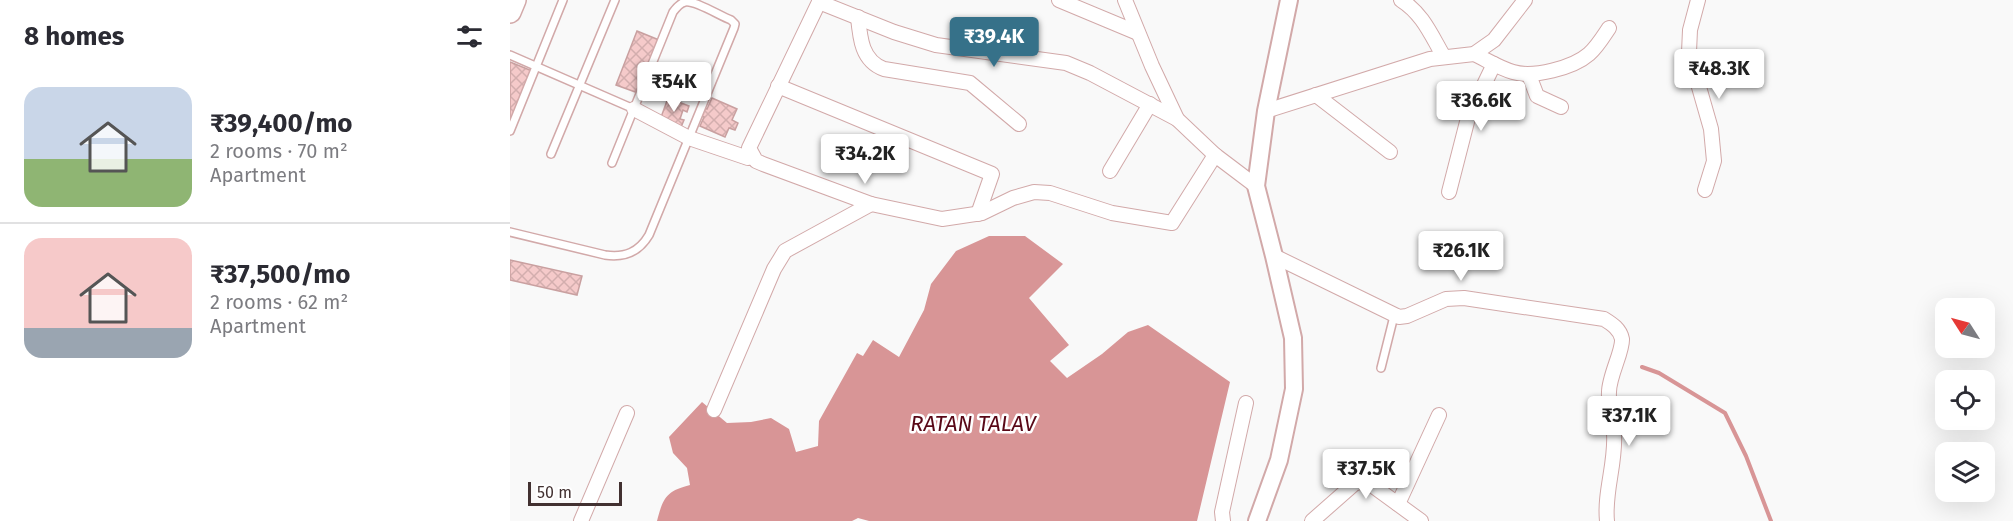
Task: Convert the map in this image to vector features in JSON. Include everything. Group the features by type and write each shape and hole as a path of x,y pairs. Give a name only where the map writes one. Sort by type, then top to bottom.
{"main road":[{"path":"510,12 515,0"}],"street":[{"path":"1059,0 1138,33"},
{"path":"1125,0 1168,103 1177,119"},
{"path":"1257,521 1279,460 1294,388 1293,338 1256,186 1266,111 1289,0"},
{"path":"1401,0 1414,8 1421,17 1444,57"},
{"path":"1266,111 1430,58 1474,54 1494,40 1525,0"},
{"path":"1698,0 1690,30 1689,52 1711,129 1714,161 1705,190"},
{"path":"1215,155 1172,223 1112,213 1050,193 1034,192 1013,198 978,214 942,219 871,204 756,161 749,148 819,1 894,32 936,45 1066,63 1090,73 1177,119 1215,155 1256,186"},
{"path":"858,17 861,39 867,56 875,66 970,83 1019,124"},
{"path":"1474,54 1514,73 1530,75 1559,69 1587,56 1609,28"},
{"path":"1449,192 1468,118 1494,64"},
{"path":"1530,75 1537,96 1562,107"},
{"path":"778,86 992,174 978,214"},
{"path":"1316,95 1390,152"},
{"path":"1110,171 1150,104"},
{"path":"634,109 689,138 748,158 752,156"},
{"path":"714,410 774,269 785,251 871,204"},
{"path":"1274,256 1394,316 1403,317 1439,301 1464,298 1604,319 1614,324 1620,333 1622,342 1608,393 1614,434 1606,509 1607,521"},
{"path":"1223,521 1222,512 1245,403"},
{"path":"581,521 627,413"},
{"path":"1398,504 1439,415"},
{"path":"1312,521 1354,484 1362,481 1369,483 1421,521"}],"lane":[{"path":"510,131 564,0"},
{"path":"551,154 615,0"},
{"path":"510,232 616,257 638,249 649,235 734,28 735,24 731,20 686,2 679,5 673,12 612,163"},
{"path":"510,55 634,109"},
{"path":"1381,368 1394,316"}],"water":[{"name":"RATAN TALAV","path":"989,236 1025,236 1063,264 1029,298 1069,345 1050,361 1067,378 1102,354 1128,332 1148,325 1230,382 1197,521 869,521 858,518 852,521 657,521 667,497 676,490 690,485 687,468 673,453 669,437 702,402 727,423 771,418 789,429 796,452 818,446 819,421 857,353 863,356 873,340 899,357 924,310 931,284 956,251"}],"building":[{"path":"637,31 659,40 638,93 616,85"},
{"path":"510,62 532,71 510,127"},
{"path":"668,98 689,106 687,112 683,110 680,119 684,120 681,127 660,120"},
{"path":"712,98 737,109 732,120 738,123 735,130 729,128 725,137 700,126 704,117 700,116 704,108 707,109"},
{"path":"510,260 582,276 577,295 510,280"}],"waterway":[{"path":"1642,367 1659,373 1725,413 1746,456 1771,521"}]}
